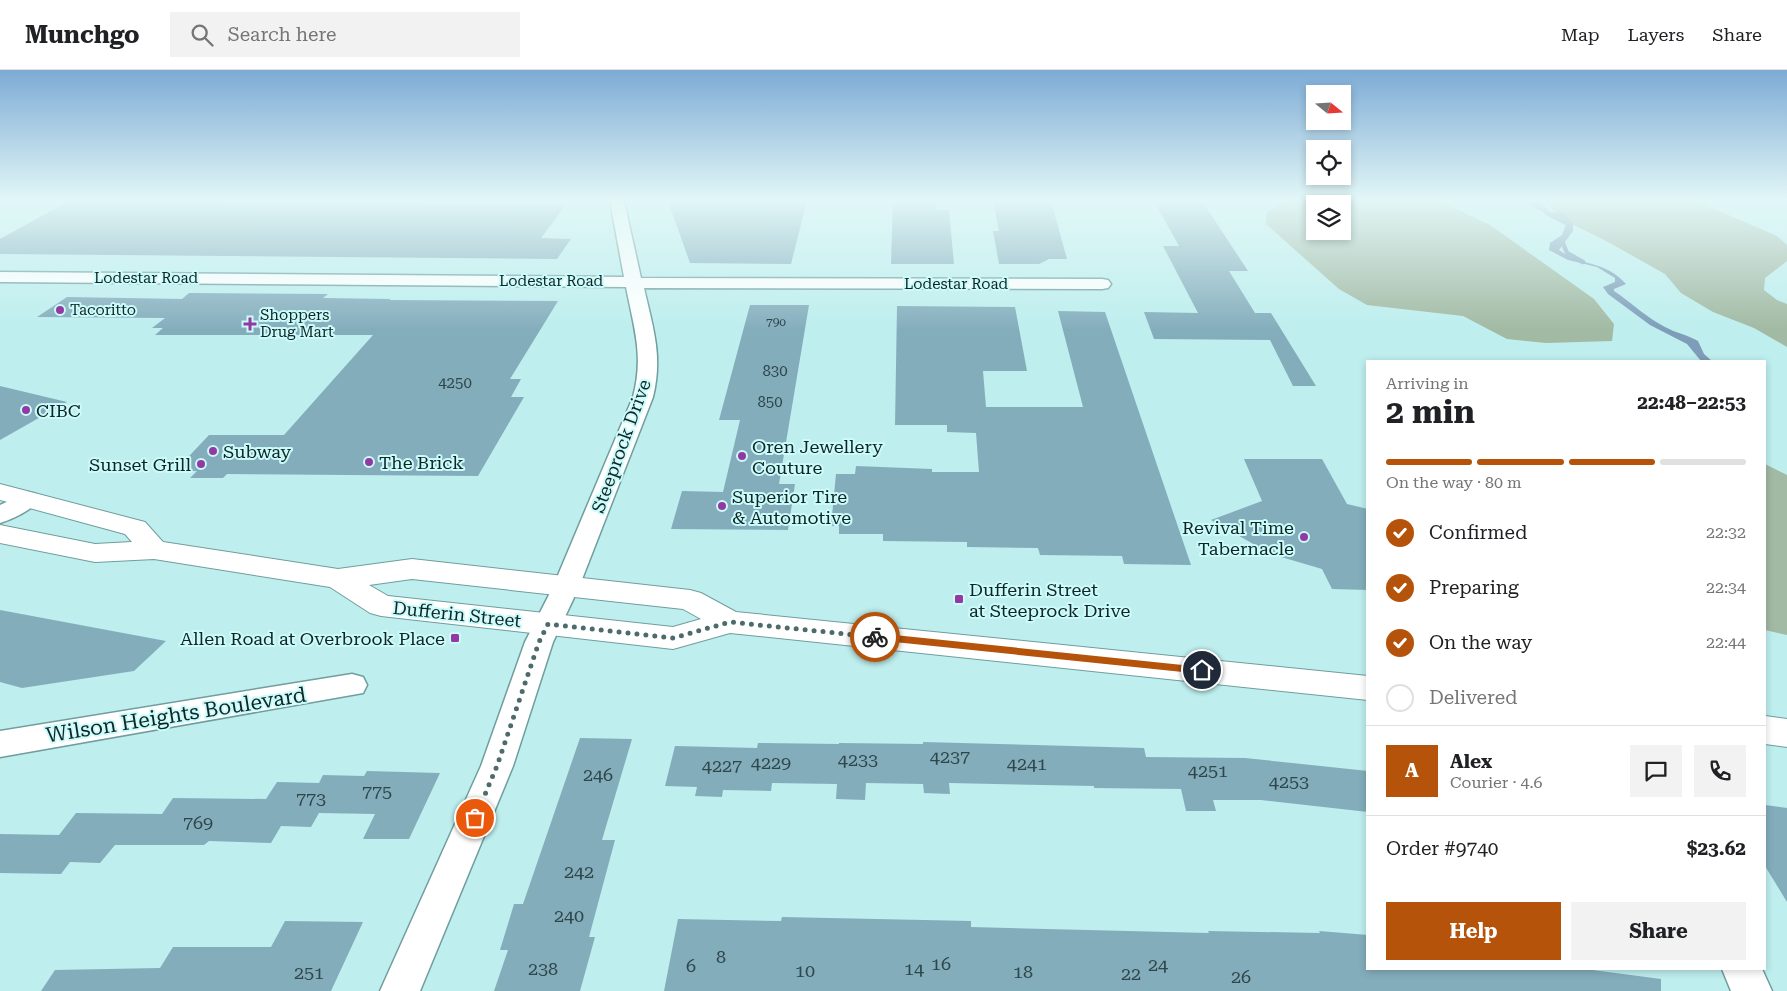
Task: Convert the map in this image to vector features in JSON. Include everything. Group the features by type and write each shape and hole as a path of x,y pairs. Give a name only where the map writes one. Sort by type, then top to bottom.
{"main road":[{"path":"0,492 135,528 154,550"},
{"name":"Dufferin Street","path":"0,534 95,552 154,550 338,579 412,569 690,600 730,622"},
{"name":"Dufferin Street","path":"338,579 381,606 673,638 730,622 1366,688"},
{"path":"1766,730 1787,733"}],"street":[{"name":"Steeprock Drive","path":"400,991 497,766 539,642 566,587 643,397 648,379 649,355 626,244"},
{"name":"Lodestar Road","path":"0,277 634,283 1102,284"},
{"path":"0,515 28,499"},
{"name":"Wilson Heights Boulevard","path":"0,744 352,685"},
{"path":"1742,970 1752,991"}],"green space":[{"path":"1288,244 1517,244 1594,299 1614,324 1612,341 1546,343 1507,339 1463,316 1367,305 1339,289"},
{"path":"1612,244 1786,244 1787,261 1765,278 1764,290 1777,300 1787,304 1787,347 1754,328 1713,312 1681,293 1665,274"},
{"path":"1766,464 1787,475 1787,635 1766,630"}],"water":[{"path":"1550,244 1563,244 1559,250 1567,255 1601,267 1618,276 1626,284 1614,289 1614,291 1658,323 1698,341 1704,354 1711,360 1700,360 1687,344 1650,325 1608,294 1603,287 1615,282 1615,278 1597,267 1568,260 1549,250"}],"building":[{"path":"0,244 568,244 557,259 0,254"},
{"path":"683,244 796,244 791,264 690,263"},
{"path":"892,244 952,244 954,264 891,264"},
{"path":"995,244 1063,244 1067,259 1049,259 1039,264 999,264"},
{"path":"1178,244 1230,244 1248,271 1229,271 1255,313 1271,313 1316,386 1293,386 1270,340 1154,339 1144,312 1198,313 1163,246 1179,246"},
{"path":"189,293 328,294 323,298 391,299 389,300 558,301 510,379 521,379 511,397 524,397 478,476 227,474 223,478 190,478 197,471 175,471 209,435 284,435 373,335 155,335 163,328 152,328 165,318 37,317 67,297 182,299"},
{"path":"750,305 809,305 779,484 795,484 788,530 671,529 682,491 723,492 740,420 719,420"},
{"path":"897,306 1015,307 1027,371 983,371 986,407 1083,407 1058,311 1105,312 1191,565 1124,564 1122,556 1040,555 1038,548 967,547 967,542 883,541 883,534 839,534 839,526 831,526 836,474 855,474 856,466 932,469 932,472 979,472 976,433 947,432 947,425 895,425"},
{"name":"CIBC","path":"0,386 67,402 0,440"},
{"name":"Revival Time Tabernacle","path":"1244,459 1322,459 1347,504 1366,509 1366,590 1332,589 1322,569 1271,554 1211,520 1262,501"},
{"path":"0,610 166,641 134,671 22,688 0,682"},
{"path":"580,738 632,739 602,840 615,840 589,937 595,937 580,991 494,991 508,950 500,950 514,904 523,904"},
{"path":"923,742 1144,748 1146,757 1245,758 1366,771 1366,812 1261,800 1213,800 1216,811 1186,811 1181,789 949,783 950,794 924,793 923,784 866,783 865,800 836,799 837,784 772,783 771,791 723,790 722,797 695,796 697,787 665,786 675,746 757,748 758,743 923,744"},
{"path":"367,771 440,773 409,839 363,839 375,814 319,813 311,827 281,826 271,843 209,841 204,845 115,845 100,863 70,862 61,874 0,873 0,834 59,835 76,813 162,814 173,798 266,799 277,782 319,783 323,775 364,776"},
{"path":"1766,805 1787,808 1787,902 1766,868"},
{"path":"782,917 971,921 971,927 1209,933 1208,931 1320,933 1319,931 1366,935 1366,970 1593,970 1661,979 1661,991 664,991 678,919 781,921"},
{"path":"285,921 363,922 331,991 41,991 55,970 160,968 173,947 271,947"}],"waterway":[{"path":"1563,244 1567,253 1583,262"}],"way so far":[{"path":"475,818 497,766 539,642 548,624 673,638 730,622 875,637"}],"place":[{"name":"Tacoritto","path":"60,310"},
{"name":"Shoppers Drug Mart","path":"250,324"},
{"name":"CIBC","path":"26,410"},
{"name":"Subway","path":"213,451"},
{"name":"Oren Jewellery Couture","path":"742,456"},
{"name":"The Brick","path":"369,462"},
{"name":"Sunset Grill","path":"201,464"},
{"name":"Superior Tire & Automotive","path":"722,506"},
{"name":"Revival Time Tabernacle","path":"1304,537"},
{"name":"Dufferin Street at Steeprock Drive","path":"959,599"},
{"name":"Allen Road at Overbrook Place","path":"455,638"}],"route":[{"path":"875,637 1202,670"}]}
